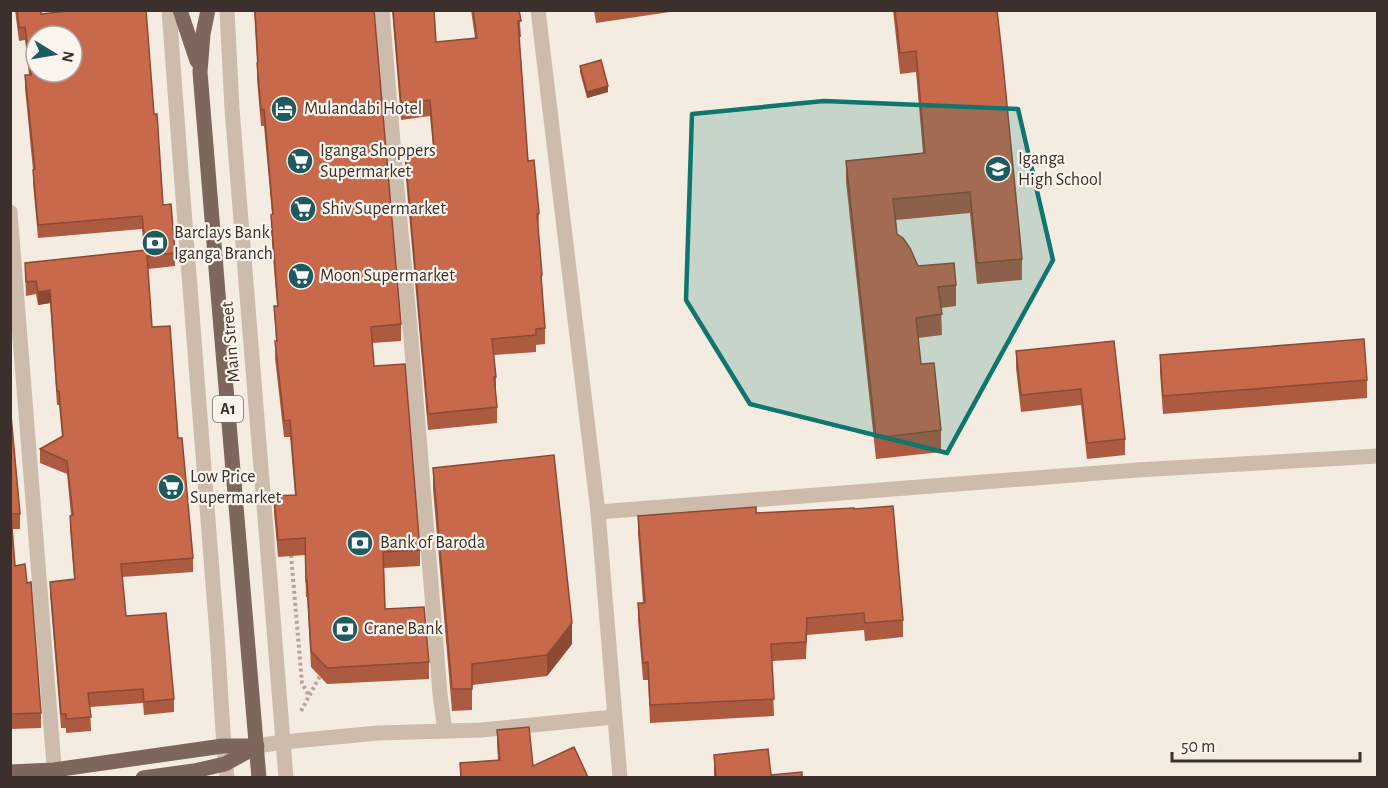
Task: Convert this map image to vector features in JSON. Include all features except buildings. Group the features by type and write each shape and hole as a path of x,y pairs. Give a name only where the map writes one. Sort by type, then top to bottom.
{"main road":[{"name":"Main Street","path":"180,10 201,72"},
{"name":"Main Street","path":"208,10 203,33 201,72 259,777"},
{"path":"10,772 54,774 223,746 257,746"},
{"path":"143,777 194,771 226,771 257,746"}],"street":[{"name":"Main Street","path":"169,10 226,771"},
{"name":"Main Street","path":"227,10 234,132 286,777"},
{"path":"382,10 445,731"},
{"path":"538,10 598,513 620,777"},
{"path":"10,212 54,774"},
{"path":"598,513 1137,470 1377,456"},
{"path":"257,746 378,734 481,730 615,717"}],"path":[{"path":"281,725 299,715 320,676"}],"highlighted area":[{"path":"824,101 1018,109 1053,260 947,453 750,404 686,300 692,114"}],"place":[{"name":"Mulandabi Hotel","path":"284,109"},
{"name":"Iganga Shoppers Supermarket","path":"300,161"},
{"name":"Iganga High School","path":"998,169"},
{"name":"Shiv Supermarket","path":"303,209"},
{"name":"Barclays Bank Iganga Branch","path":"155,243"},
{"name":"Moon Supermarket","path":"301,276"},
{"name":"Low Price Supermarket","path":"171,487"},
{"name":"Bank of Baroda","path":"360,543"},
{"name":"Crane Bank","path":"345,629"}]}
